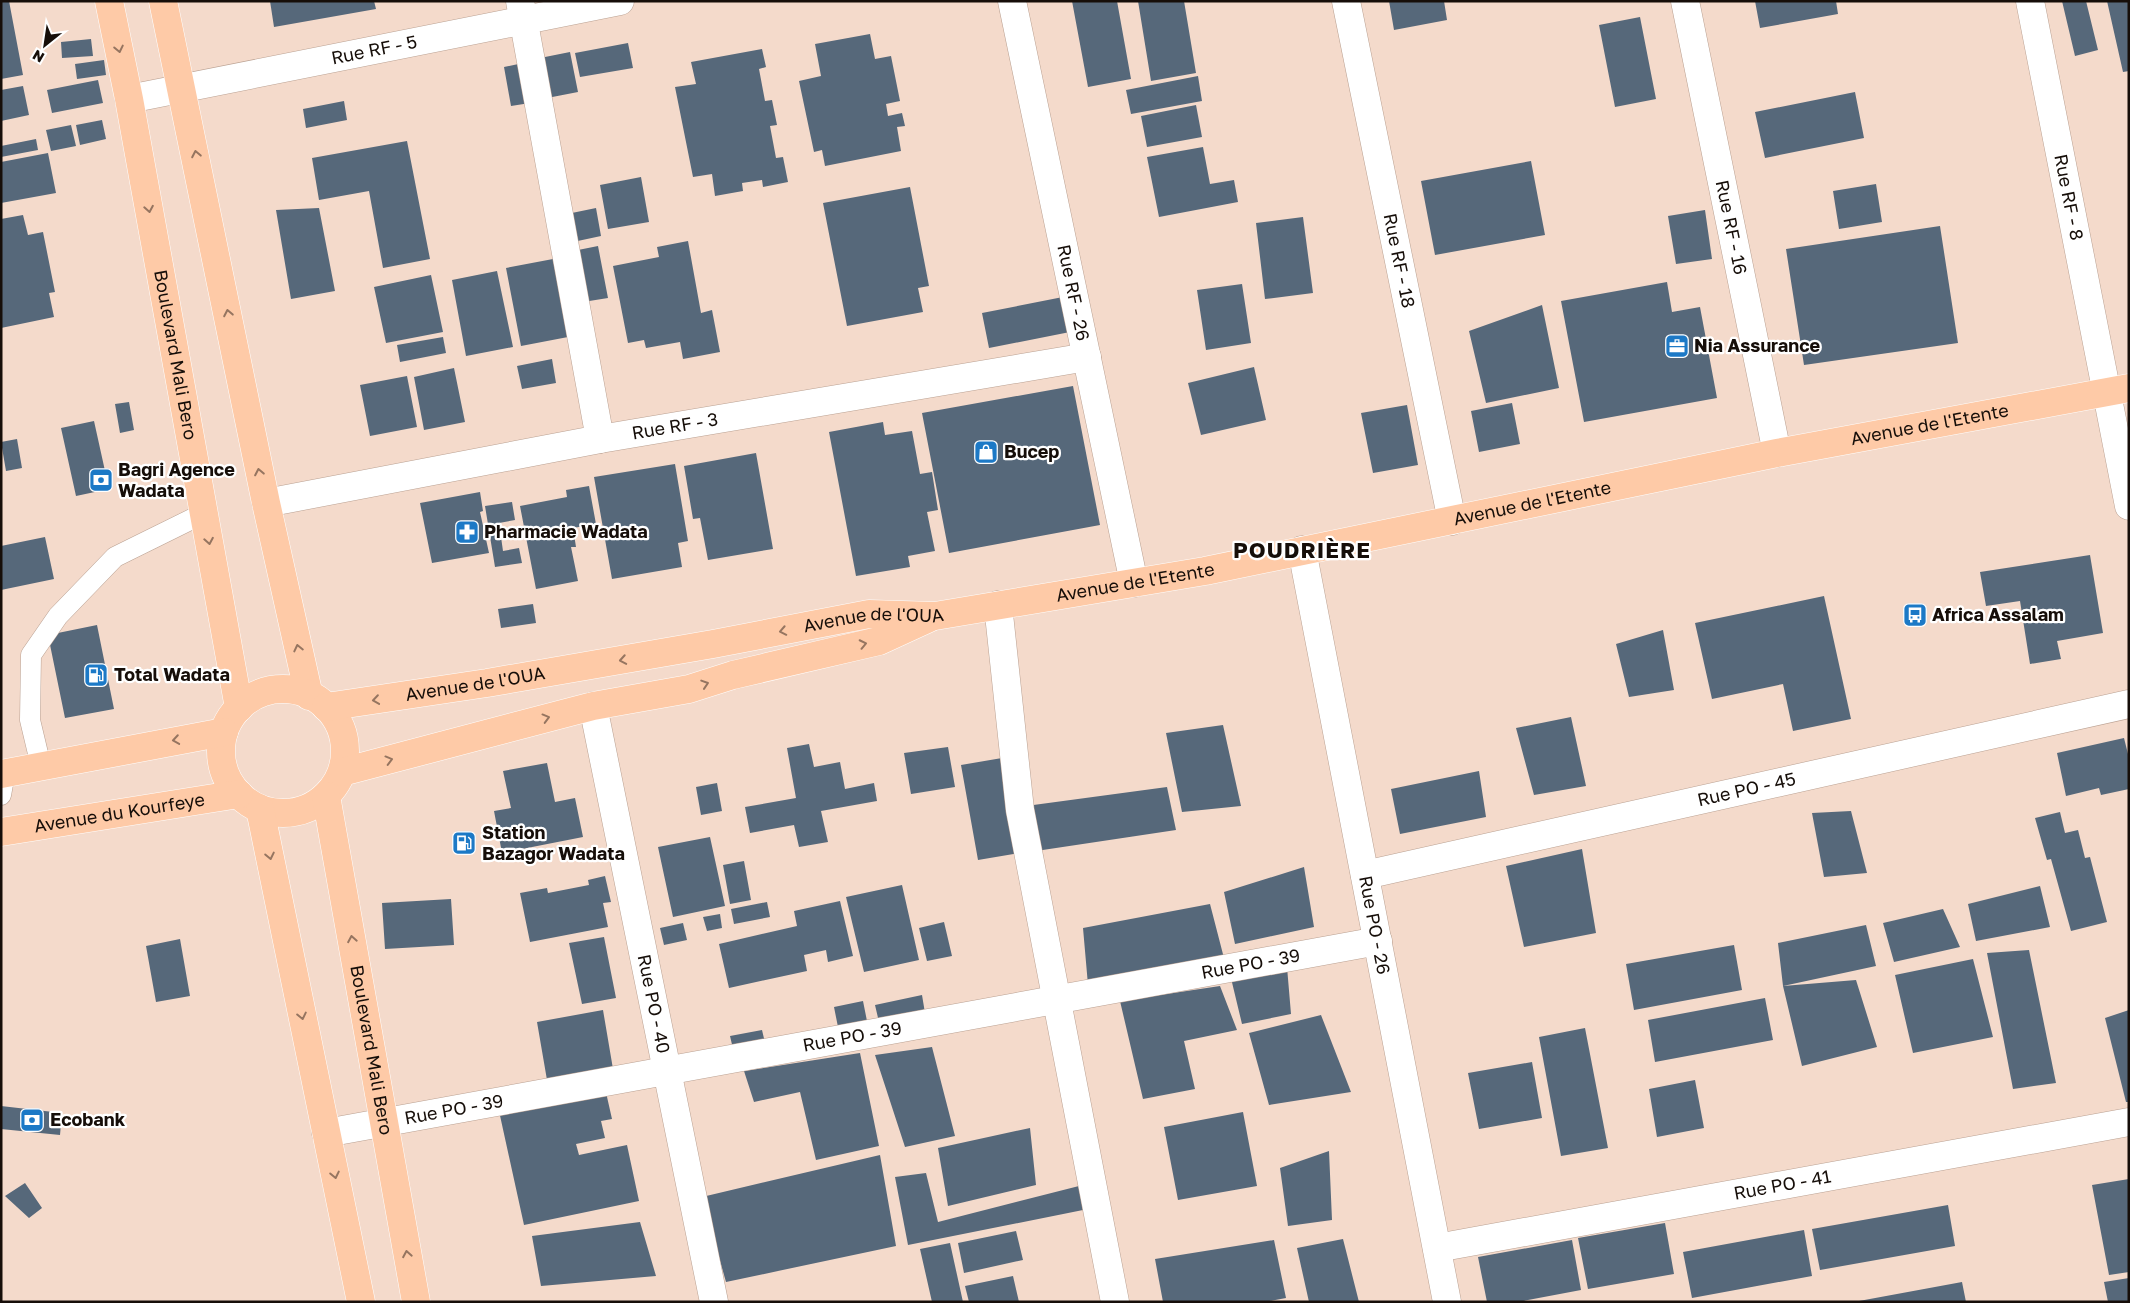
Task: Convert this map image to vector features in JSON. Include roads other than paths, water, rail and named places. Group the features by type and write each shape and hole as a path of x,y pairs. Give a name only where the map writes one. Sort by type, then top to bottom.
{"main road":[{"name":"Boulevard Mali Bero","path":"109,1 129,99 239,708"},
{"path":"164,1 266,504 318,701"},
{"name":"Avenue de l'Etente","path":"935,616 1055,594 1205,571 1777,453 2117,390"},
{"name":"Avenue de l'OUA","path":"318,701 546,673 869,614 935,616"},
{"name":"Avenue de l'OUA","path":"342,772 593,706 689,689 733,675 879,641 935,616"},
{"path":"281,690 295,691 318,701 336,718 345,744 346,758 336,785 315,805 288,813 274,812 249,801 226,774 221,750 224,732 239,708 253,697 266,692 281,690"},
{"path":"2,781 41,766 224,732"},
{"name":"Boulevard Mali Bero","path":"326,796 416,1302"},
{"path":"249,801 326,1133 361,1302"},
{"name":"Avenue du Kourfeye","path":"1,832 249,801"}],"street":[{"name":"Rue RF - 5","path":"129,99 522,12 620,1"},
{"name":"Rue RF - 26","path":"1012,1 1134,583"},
{"name":"Rue RF - 18","path":"1346,1 1452,521"},
{"name":"Rue RF - 16","path":"1686,1 1777,453"},
{"name":"Rue RF - 8","path":"2030,1 2117,390 2129,506"},
{"path":"522,12 600,439"},
{"name":"Rue RF - 3","path":"266,504 600,439 1087,357"},
{"name":"Rue PO - 26","path":"1302,550 1447,1302"},
{"path":"998,605 1020,810 1115,1302"},
{"name":"Rue PO - 45","path":"1365,876 2129,704"},
{"name":"Rue PO - 40","path":"593,706 714,1302"},
{"name":"Rue PO - 39","path":"326,1133 1378,941"},
{"name":"Rue PO - 41","path":"1436,1248 2129,1122"}],"lane":[{"path":"41,766 30,720 31,655 58,616 115,557 204,513"}],"place":[{"name":"Nia Assurance","path":"1677,346"},
{"name":"Bucep","path":"986,452"},
{"name":"Bagri Agence Wadata","path":"101,480"},
{"name":"Pharmacie Wadata","path":"467,532"},
{"name":"Africa Assalam","path":"1915,615"},
{"name":"Total Wadata","path":"96,675"},
{"name":"Station Bazagor Wadata","path":"464,843"},
{"name":"Ecobank","path":"32,1120"}],"district":[{"name":"POUDRIÈRE","path":"1302,550"}]}
